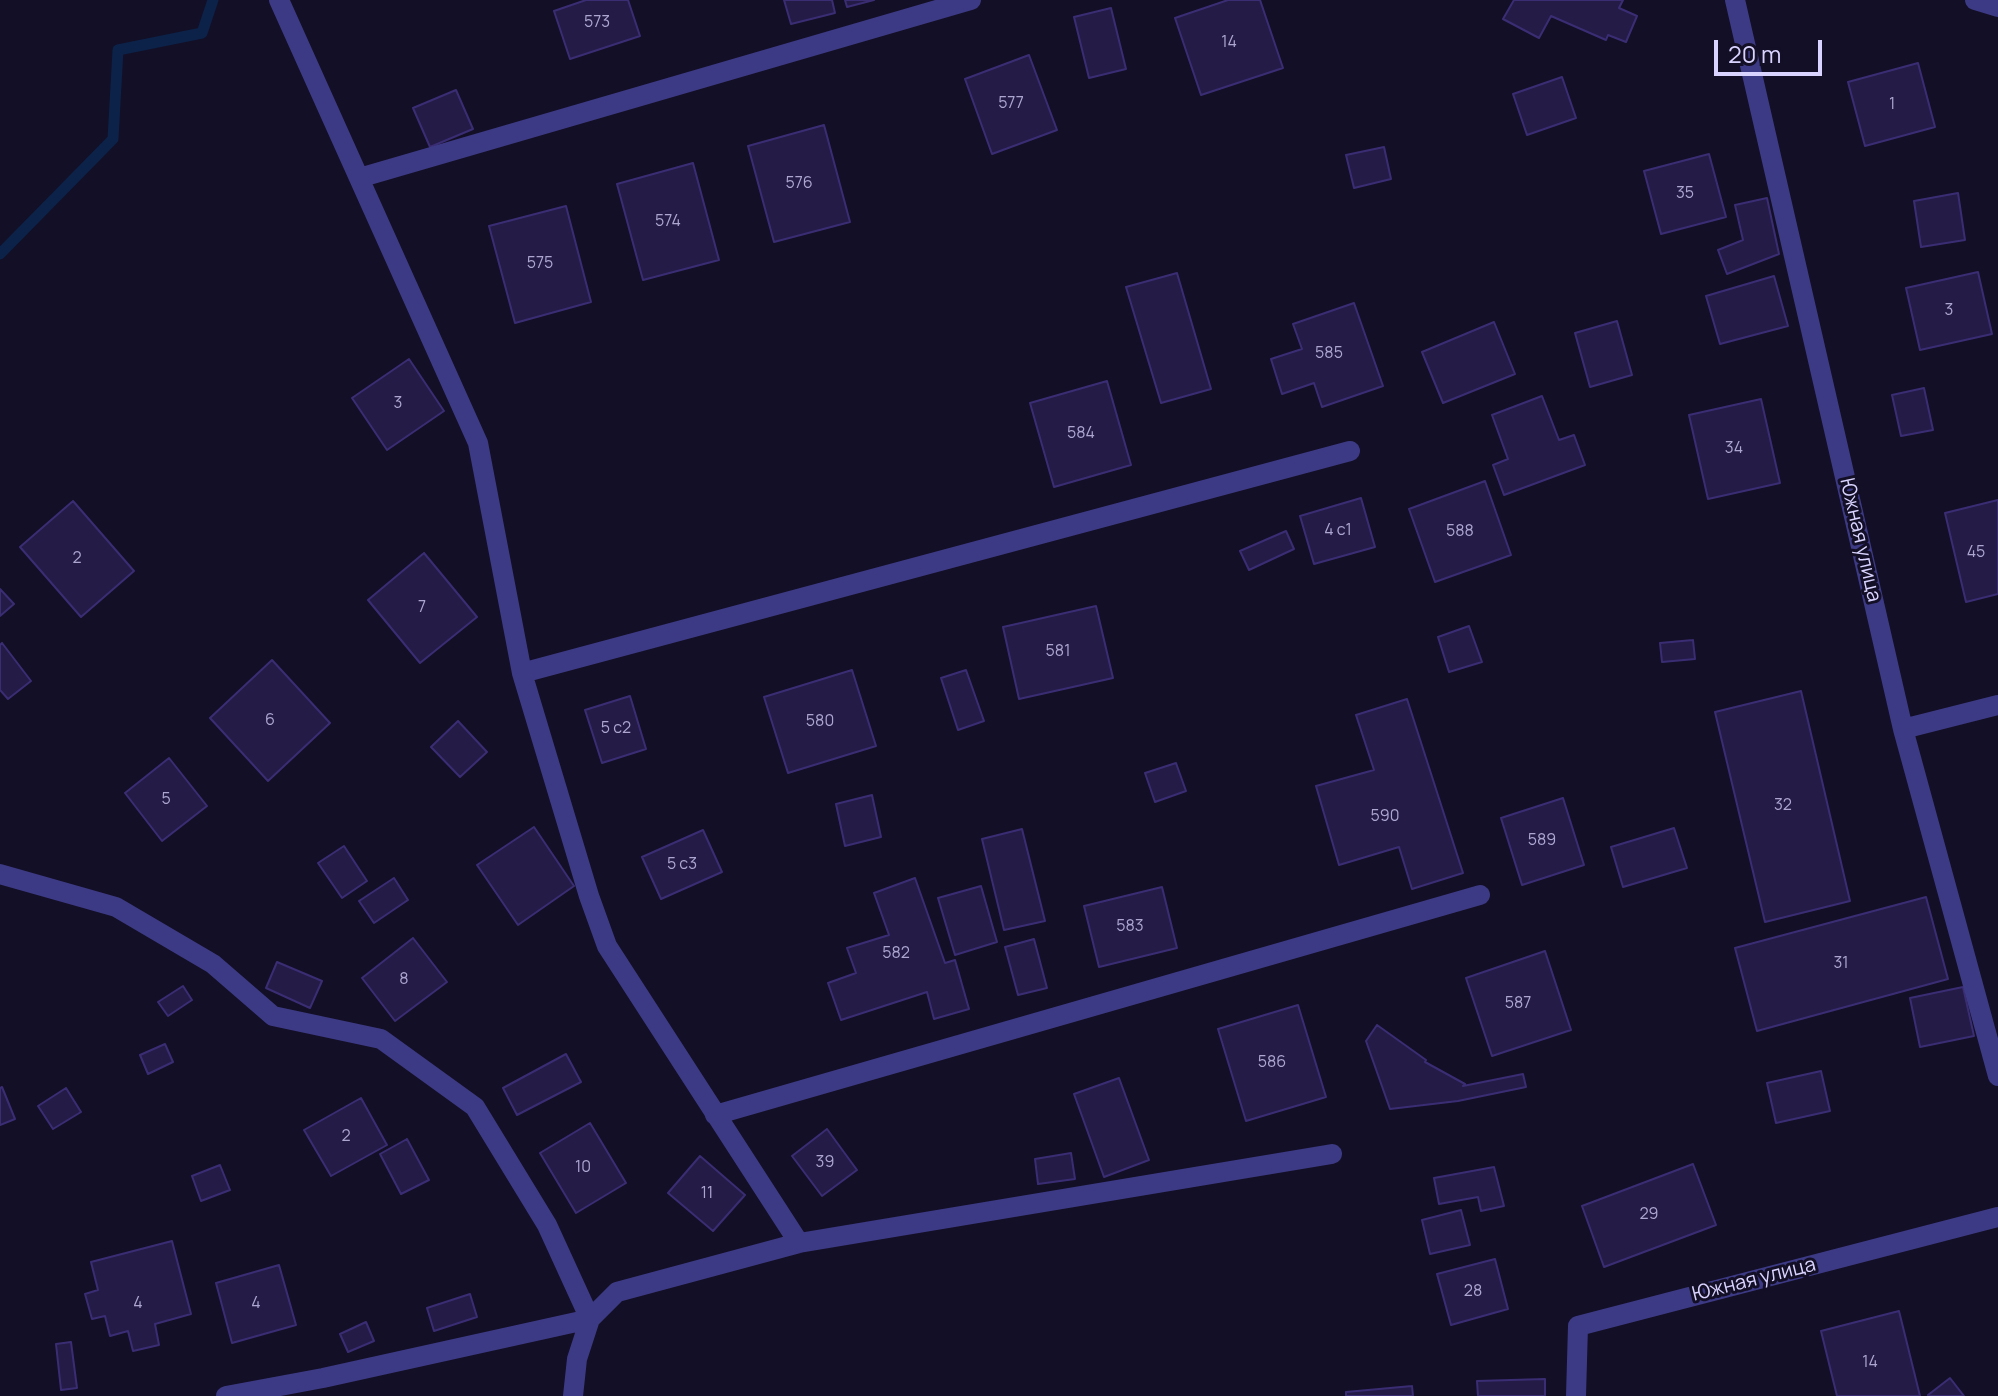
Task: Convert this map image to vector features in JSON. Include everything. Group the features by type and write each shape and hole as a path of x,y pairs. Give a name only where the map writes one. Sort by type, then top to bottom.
{"street":[{"path":"279,0 478,443 522,673 607,946 799,1243"},
{"path":"359,178 971,0"},
{"name":"Южная улица","path":"1735,0 1903,729 1998,1076"},
{"path":"1975,0 1998,7"},
{"path":"522,673 1350,451"},
{"path":"1903,729 1998,705"},
{"path":"0,874 116,907 213,964 273,1016 381,1039 475,1107 547,1225 590,1319"},
{"path":"715,1115 1480,895"},
{"path":"573,1396 577,1359 590,1319 617,1292 799,1243 1332,1154"},
{"name":"Южная улица","path":"1576,1396 1578,1326 1998,1217"},
{"path":"226,1396 323,1378 590,1319"}],"building":[{"path":"586,0 628,0 640,36 570,59 554,11"},
{"path":"784,0 832,0 835,13 791,24"},
{"path":"845,0 874,0 847,7"},
{"path":"1228,0 1260,0 1283,68 1201,95 1175,18"},
{"path":"1514,0 1623,0 1619,8 1637,16 1626,42 1608,35 1606,40 1551,16 1539,38 1503,19"},
{"path":"1111,8 1126,69 1089,78 1074,17"},
{"path":"1029,55 1057,130 992,154 965,79"},
{"path":"1918,63 1935,127 1865,146 1848,82"},
{"path":"1562,77 1576,118 1527,135 1513,94"},
{"path":"456,90 473,129 430,147 413,108"},
{"path":"824,125 850,222 774,242 748,146"},
{"path":"1384,147 1391,179 1354,188 1346,155"},
{"path":"1709,154 1726,217 1661,234 1644,171"},
{"path":"693,163 719,260 643,280 617,184"},
{"path":"1958,193 1965,240 1921,247 1914,201"},
{"path":"1767,198 1779,254 1727,274 1718,250 1743,240 1735,205"},
{"path":"566,206 591,302 515,323 489,226"},
{"path":"1978,272 1992,334 1920,350 1906,288"},
{"path":"1177,273 1211,389 1161,403 1126,287"},
{"path":"1774,276 1788,326 1720,344 1706,296"},
{"path":"1354,303 1383,386 1322,407 1314,383 1282,394 1271,359 1302,349 1293,324"},
{"path":"1617,321 1632,375 1590,387 1575,333"},
{"path":"1494,322 1515,374 1443,403 1422,352"},
{"path":"409,359 444,411 387,450 352,398"},
{"path":"1107,381 1131,465 1054,487 1030,403"},
{"path":"1924,388 1933,430 1901,436 1892,395"},
{"path":"1542,396 1559,440 1574,435 1585,465 1504,495 1493,465 1508,459 1492,415"},
{"path":"1761,399 1780,483 1708,499 1689,415"},
{"path":"1485,481 1511,555 1435,582 1409,509"},
{"path":"1361,498 1375,547 1314,564 1300,516"},
{"path":"1998,500 1998,594 1966,602 1945,513"},
{"path":"73,501 134,571 81,617 20,547"},
{"path":"1286,531 1294,549 1249,570 1240,551"},
{"path":"424,553 477,617 420,663 368,600"},
{"path":"0,589 14,604 0,616"},
{"path":"1096,606 1113,678 1019,699 1003,627"},
{"path":"1469,626 1482,662 1449,672 1438,637"},
{"path":"1693,640 1695,659 1662,662 1660,643"},
{"path":"2,643 31,681 8,699 0,690"},
{"path":"272,660 330,723 268,781 210,718"},
{"path":"852,670 876,746 788,773 764,697"},
{"path":"966,670 984,721 958,730 941,678"},
{"path":"1801,691 1850,901 1765,922 1715,712"},
{"path":"630,696 646,749 602,763 585,710"},
{"path":"1407,699 1463,873 1412,889 1399,847 1339,865 1316,786 1374,770 1356,715"},
{"path":"458,721 487,752 460,777 431,747"},
{"path":"169,758 207,806 162,841 125,793"},
{"path":"1176,763 1186,791 1155,802 1145,773"},
{"path":"872,795 881,837 845,846 836,804"},
{"path":"1563,798 1584,865 1522,885 1501,818"},
{"path":"534,827 574,886 518,925 477,865"},
{"path":"1674,828 1687,868 1623,887 1611,847"},
{"path":"1022,829 1045,921 1004,930 982,839"},
{"path":"703,830 722,872 661,899 642,857"},
{"path":"344,846 367,881 342,898 318,863"},
{"path":"394,878 408,900 374,923 359,901"},
{"path":"915,878 945,963 955,960 969,1009 934,1019 927,992 841,1020 828,983 856,973 847,948 889,935 874,893"},
{"path":"981,886 997,942 955,955 938,898"},
{"path":"1162,887 1177,948 1099,967 1084,906"},
{"path":"1926,897 1948,979 1757,1031 1735,948"},
{"path":"413,938 447,982 395,1021 362,978"},
{"path":"1034,939 1047,988 1018,995 1005,947"},
{"path":"1545,951 1571,1030 1492,1056 1466,978"},
{"path":"277,962 322,981 310,1008 266,988"},
{"path":"183,986 192,1000 168,1016 158,1002"},
{"path":"1963,987 1974,1036 1920,1047 1910,998"},
{"path":"1298,1005 1326,1097 1246,1121 1218,1029"},
{"path":"1377,1025 1425,1062 1465,1084 1463,1086 1523,1074 1526,1087 1458,1101 1390,1109 1366,1041"},
{"path":"165,1044 173,1062 148,1074 140,1055"},
{"path":"566,1054 581,1082 517,1115 503,1088"},
{"path":"1821,1071 1830,1111 1776,1123 1767,1083"},
{"path":"1119,1078 1149,1160 1104,1177 1074,1094"},
{"path":"0,1088 15,1119 0,1125"},
{"path":"66,1088 81,1112 53,1129 38,1106"},
{"path":"361,1098 387,1145 331,1176 304,1130"},
{"path":"590,1123 626,1183 576,1213 540,1153"},
{"path":"827,1129 857,1170 822,1196 792,1156"},
{"path":"407,1139 429,1180 401,1194 380,1154"},
{"path":"1071,1153 1075,1179 1038,1184 1035,1159"},
{"path":"700,1156 745,1195 713,1231 668,1193"},
{"path":"1693,1164 1716,1225 1604,1267 1582,1206"},
{"path":"220,1165 230,1190 201,1201 192,1176"},
{"path":"1494,1167 1504,1206 1481,1211 1478,1197 1439,1204 1434,1178"},
{"path":"1461,1210 1470,1245 1430,1254 1422,1220"},
{"path":"172,1241 191,1314 155,1324 159,1345 133,1351 128,1331 110,1336 105,1316 92,1319 85,1294 98,1290 91,1262"},
{"path":"1495,1259 1508,1309 1451,1325 1437,1274"},
{"path":"279,1265 296,1325 232,1343 216,1283"},
{"path":"470,1294 477,1317 434,1331 427,1308"},
{"path":"1899,1311 1920,1396 1837,1396 1821,1331"},
{"path":"366,1322 374,1341 348,1352 340,1334"},
{"path":"71,1342 77,1388 61,1390 56,1344"},
{"path":"1950,1378 1964,1396 1928,1396 1928,1395"},
{"path":"1545,1379 1545,1396 1478,1396 1477,1381"},
{"path":"1412,1386 1413,1396 1346,1396 1346,1392"}],"waterway":[{"path":"0,254 113,139 118,50 202,33 213,0"}]}
